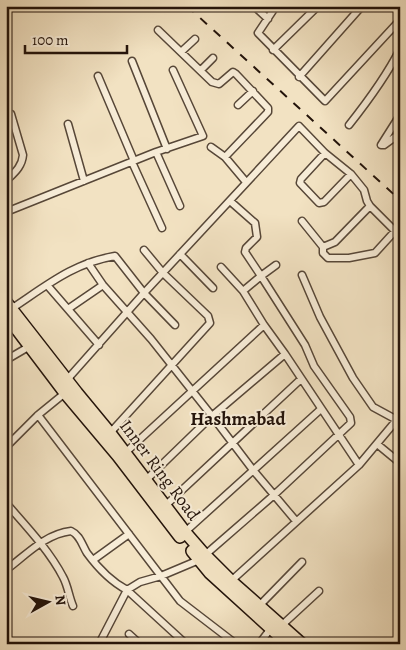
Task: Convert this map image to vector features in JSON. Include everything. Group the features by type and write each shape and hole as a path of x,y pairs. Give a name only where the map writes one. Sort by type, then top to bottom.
{"highway":[{"name":"Inner Ring Road","path":"8,309 30,346 65,387 110,433 166,505 202,557 210,573 241,603 302,644"},
{"name":"Inner Ring Road","path":"8,309 118,456 202,557 259,606 276,625 288,644"}],"street":[{"path":"254,6 268,19"},
{"path":"276,6 258,34 325,101 400,20"},
{"path":"273,50 318,6"},
{"path":"299,77 362,6"},
{"path":"158,30 216,84 224,81 233,72 269,110 225,157"},
{"path":"181,52 195,39"},
{"path":"349,125 374,94 400,49"},
{"path":"201,70 213,58"},
{"path":"132,61 167,149"},
{"path":"6,212 156,152 203,136 173,70"},
{"path":"98,76 162,228"},
{"path":"238,105 253,91"},
{"path":"6,181 20,168 23,155 11,114"},
{"path":"400,115 381,145 400,135"},
{"path":"68,124 84,181"},
{"path":"6,447 65,387 99,344 144,293 299,126 325,153 351,174 364,190 370,206 397,234 380,250 369,255 349,258 328,258 324,254 323,248 302,221"},
{"path":"211,147 225,157 246,182"},
{"path":"156,152 180,206"},
{"path":"325,153 301,179 300,183 319,203 324,202 351,174"},
{"path":"99,644 127,590 140,582 161,576 202,557 274,495 351,423 350,417 314,366 305,345 245,252 246,248 257,237 254,224 230,201"},
{"path":"323,248 335,242 370,206"},
{"path":"110,433 210,324 208,316 163,273 144,250"},
{"path":"180,254 213,288"},
{"path":"8,309 63,274 88,263 116,256 144,293 175,325"},
{"path":"88,263 103,285 172,366 253,470 296,521"},
{"path":"243,291 276,265"},
{"path":"221,267 243,291 359,465"},
{"path":"231,580 359,465 398,418 372,407 353,378 320,317 302,275"},
{"path":"47,284 99,344"},
{"path":"68,308 103,285"},
{"path":"125,453 264,325"},
{"path":"6,360 30,346"},
{"path":"146,480 212,416 285,354"},
{"path":"166,505 302,379"},
{"path":"185,532 321,409"},
{"path":"38,415 180,601 236,644"},
{"path":"377,444 400,463"},
{"path":"6,503 40,543 64,578 73,606"},
{"path":"6,570 40,543 59,534 71,531 75,533 92,560 115,584 127,590 186,644"},
{"path":"92,560 129,534"},
{"path":"259,606 302,562"},
{"path":"259,644 276,625 319,591"},
{"path":"128,634 138,643"}],"railway":[{"path":"187,6 400,200"}],"district":[{"name":"Hashmabad","path":"238,418"}]}
